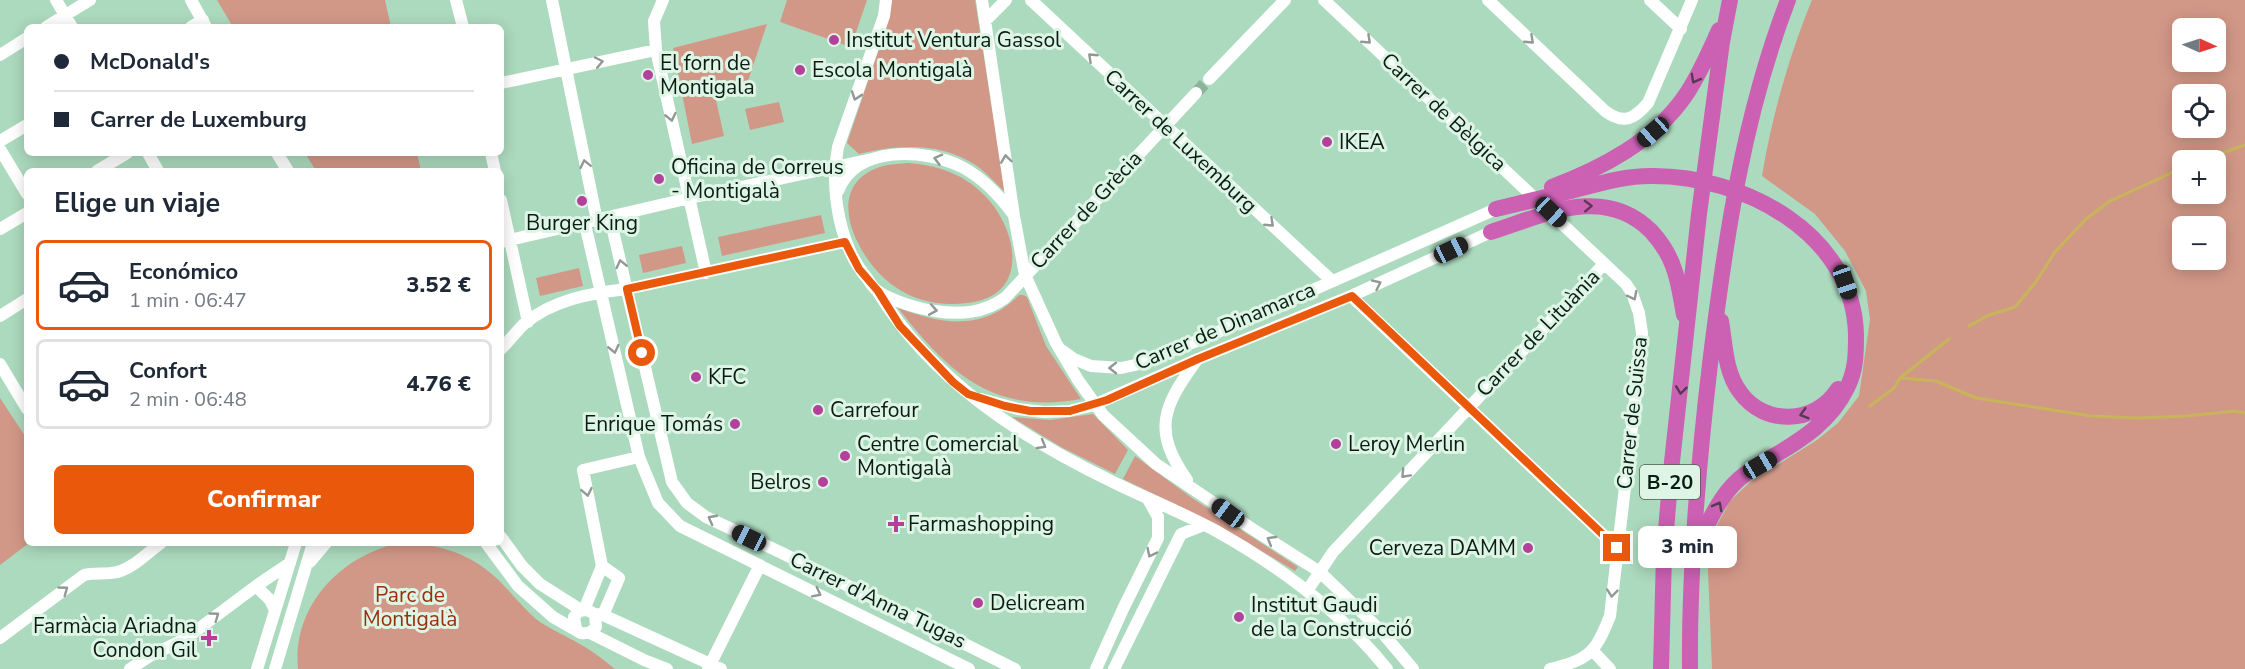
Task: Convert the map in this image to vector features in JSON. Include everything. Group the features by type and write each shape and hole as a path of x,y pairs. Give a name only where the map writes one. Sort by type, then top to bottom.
{"highway":[{"name":"B-20","path":"1690,669 1691,558 1698,467 1728,225 1739,167 1764,72 1788,0"},
{"name":"B-20","path":"1661,669 1660,632 1671,471 1708,142 1730,4"},
{"path":"1496,209 1563,183 1606,162 1640,142 1665,121 1684,97 1706,58 1730,4"},
{"path":"1496,209 1626,177 1672,177 1725,186 1767,204 1806,232 1831,259 1845,282 1856,323 1857,352 1853,373 1837,406 1807,436 1738,480 1721,499 1691,558"},
{"path":"1491,232 1571,190"},
{"path":"1491,232 1565,208 1607,206 1634,217 1662,243 1668,254 1688,332"},
{"path":"1718,299 1727,361 1734,383 1749,402 1769,414 1784,417 1802,416 1829,400 1840,385 1848,368 1856,335"}],"street":[{"path":"56,0 70,24"},
{"path":"51,24 90,0"},
{"path":"191,0 204,23"},
{"path":"456,0 462,24"},
{"name":"Carrer d'Anna Tugas","path":"552,0 566,69 600,292 639,457 658,504 680,526 969,669"},
{"path":"663,0 654,21 656,50 706,273"},
{"path":"886,0 884,16 838,147 836,167 845,242 859,269 878,291 912,339 968,394 1014,428 1047,448 1220,533 1324,603 1367,645 1387,669"},
{"path":"982,0 1025,275 1056,343 1094,405 1126,438 1156,464 1251,528 1307,561 1380,630 1413,669"},
{"path":"986,20 1006,0"},
{"name":"Carrer de Luxemburg","path":"1031,0 1332,281"},
{"path":"1209,80 1285,0"},
{"name":"Carrer de Bèlgica","path":"1324,0 1564,224"},
{"path":"1488,0 1605,111 1615,118 1626,120 1638,115 1648,103 1692,0"},
{"path":"1650,0 1681,29"},
{"path":"0,55 24,40"},
{"path":"504,82 656,50"},
{"name":"Carrer de Grècia","path":"1025,275 1196,93"},
{"path":"0,141 24,127"},
{"path":"0,149 24,189"},
{"path":"528,322 505,241 591,223 690,198 872,159 912,154 960,166 989,186 1014,216"},
{"path":"102,168 122,156"},
{"path":"838,192 842,181 852,169 872,159"},
{"name":"Carrer de Dinamarca","path":"1056,343 1065,353 1085,364 1104,368 1135,365 1202,339 1496,209"},
{"path":"0,229 24,215"},
{"name":"Carrer d'Anna Tugas","path":"610,218 672,482 687,503 705,517 1015,669"},
{"name":"Carrer de Suïssa","path":"1564,224 1632,293 1639,313 1642,333 1610,616 1593,651"},
{"name":"Carrer de Dinamarca","path":"968,394 1030,411 1070,411 1094,405 1198,359 1352,296 1491,232"},
{"path":"504,346 528,322 551,306 600,292 627,289 706,273 845,242"},
{"name":"Carrer de Lituània","path":"1307,591 1333,552 1604,264"},
{"path":"878,291 928,310 967,313 996,304 1011,292 1025,275"},
{"path":"1352,296 1467,408 1617,548"},
{"path":"0,316 24,301"},
{"name":"Carrer de Dinamarca","path":"1191,486 1172,457 1167,444 1166,424 1173,395 1198,359"},
{"path":"0,364 22,393"},
{"path":"590,633 596,627 589,595 602,566 583,470 639,457"},
{"path":"1096,669 1158,538 1158,517 1148,499"},
{"path":"1114,669 1181,534 1204,525"},
{"path":"504,541 522,566 540,584 591,612 713,667 760,564 755,552 758,548 769,547 775,554 773,562 760,564"},
{"path":"0,638 84,575 93,572 122,571 157,546"},
{"path":"257,668 295,546"},
{"path":"276,669 312,546"},
{"path":"306,568 324,546"},
{"path":"488,546 518,586 553,617 581,633 590,633 667,669"},
{"path":"130,669 150,656 185,639 290,563"},
{"path":"576,629 574,617 591,612 619,578 602,566"},
{"path":"256,586 270,600 275,610"},
{"path":"564,598 589,595"},
{"path":"1550,669 1573,663 1593,651 1610,669"}],"green space":[{"path":"217,0 385,0 390,24 231,24"},
{"path":"787,0 867,0 851,47 780,22"},
{"path":"892,0 975,0 1005,192 977,166 949,153 920,147 904,147 859,154 847,143 884,34"},
{"path":"1812,0 2245,0 2245,669 1712,669 1708,570 1714,531 1730,501 1750,482 1817,440 1838,423 1859,396 1870,319 1866,291 1845,251 1815,214 1762,176 1782,86"},
{"path":"767,24 747,84 714,91 724,136 692,144 673,48"},
{"path":"779,102 784,122 750,130 745,109"},
{"path":"307,156 418,156 420,168 314,168"},
{"path":"908,163 938,168 966,180 982,193 1004,223 1010,240 1012,258 1010,274 1002,288 988,298 967,303 929,302 911,296 894,286 869,261 851,227 848,209 851,192 860,178 877,168"},
{"path":"821,215 825,233 722,256 718,237"},
{"path":"682,246 686,263 643,273 639,255"},
{"path":"579,268 583,286 540,296 536,278"},
{"path":"1019,295 1027,297 1046,346 1081,399 1050,402 1022,401 976,384 955,370 936,352 898,308 946,321 976,320 1005,307"},
{"path":"0,398 24,434 25,546 0,565"},
{"path":"1093,414 1128,450 1115,474 1061,447 1012,417 1050,420"},
{"path":"1135,456 1192,498 1298,567 1295,571 1218,525 1123,479"},
{"name":"Parc de Montigalà","path":"389,546 432,546 462,555 494,576 540,622 589,649 615,669 298,669 298,646 303,624 312,605 340,572 358,559"}],"waterway":[{"path":"2226,152 2245,145"},
{"path":"1969,326 1989,315 2015,307 2035,283 2055,252 2086,219 2110,201 2172,173"},
{"path":"1870,406 1894,388 1900,378 1949,339"},
{"path":"1900,378 1936,381 1976,398 2091,416 2138,418 2235,411 2245,413"}],"tunnel":[{"path":"1196,93 1209,79"}],"place":[{"name":"Institut Ventura Gassol","path":"834,40"},
{"name":"Escola Montigalà","path":"800,70"},
{"name":"El forn de Montigala","path":"648,75"},
{"name":"IKEA","path":"1327,142"},
{"name":"Oficina de Correus - Montigalà","path":"659,179"},
{"name":"Burger King","path":"582,201"},
{"name":"KFC","path":"696,377"},
{"name":"Carrefour","path":"818,410"},
{"name":"Enrique Tomás","path":"735,424"},
{"name":"Leroy Merlin","path":"1336,444"},
{"name":"Centre Comercial Montigalà","path":"845,456"},
{"name":"Belros","path":"823,482"},
{"name":"Farmashopping","path":"896,524"},
{"name":"Cerveza DAMM","path":"1528,548"},
{"name":"Delicream","path":"978,603"},
{"name":"Institut Gaudi de la Construcció","path":"1239,617"},
{"name":"Farmàcia Ariadna Condon Gil","path":"209,638"}],"route":[{"path":"642,353 627,289 845,242 859,269 878,291 900,326 953,382 968,394 1018,410 1070,411 1107,400 1198,359 1352,296 1467,408 1617,548"}]}
